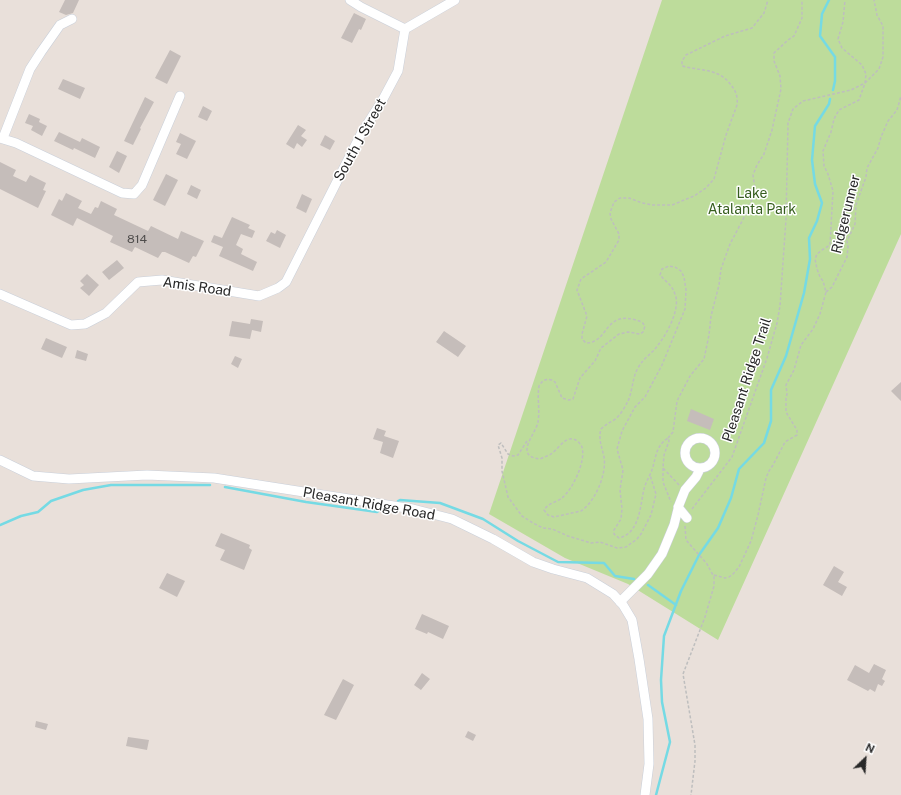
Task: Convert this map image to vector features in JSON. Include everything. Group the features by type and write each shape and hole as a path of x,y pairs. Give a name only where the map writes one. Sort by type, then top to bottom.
{"street":[{"path":"350,0 405,29 455,0"},
{"path":"72,19 60,25 30,69 2,138 122,193 134,194 142,185 180,96"},
{"name":"South J Street","path":"270,292 286,282 361,134 382,101 398,71 405,29"},
{"name":"Amis Road","path":"0,294 71,325 85,324 106,313 138,282 162,280 260,296 270,292"},
{"name":"Pleasant Ridge Road","path":"0,460 33,476 69,479 147,475 214,478 413,509 452,519 493,539 533,562 587,578 613,594 632,620 648,719 649,764 645,795"},
{"path":"620,602 648,574 662,554 674,525 685,490 696,477 700,469"},
{"path":"678,510 687,518"}],"path":[{"path":"650,474 656,494 651,515 637,539 626,547 617,548 600,542 590,543 552,529 543,528 522,516 508,497 502,471 502,458 498,445 502,443 508,454 513,456 518,455 537,427 538,386 541,382 544,380 552,380 555,382 562,398 569,400 573,398 580,378 595,361 601,348 618,334 628,332 640,334 643,332 645,326 642,322 620,318 612,322 603,336 590,343 586,343 582,339 582,334 587,316 577,290 581,279 606,262 619,240 619,234 611,219 610,213 614,202 620,198 630,198 642,203 672,205 694,196 706,188 714,179 738,98 735,89 728,80 718,73 682,66 682,61 686,55 725,36 752,28 764,13 768,0"},
{"path":"528,440 528,452 531,456 540,459 554,452 568,439 572,438 580,443 583,461 571,486 563,497 544,510 548,515 554,517 581,511 590,502 598,490 602,476 604,461 600,438 601,429 617,417 626,405 630,397 637,370 644,358 658,346 667,334 676,309 676,295 669,283 660,275 662,269 669,266 675,267 681,271 684,277 686,290 685,309 662,365 645,397 635,407 629,416 622,431 617,449 623,470 620,490 622,509 620,520 614,530 614,534 619,538 627,535 636,522 641,509 644,490 660,444 673,432 677,401 690,376 704,359 721,269 730,244 749,208 755,189 754,175 757,165 764,154 772,130 781,89 780,76 774,61 774,53 794,36 802,18 802,0"},
{"path":"845,0 843,22 838,39 842,48 862,65 866,74 865,82"},
{"name":"Pleasant Ridge Trail","path":"714,575 707,564 686,540 685,523 696,502 732,457 767,358 777,324 780,306 786,219 788,123 794,109 803,100 851,90 865,82 879,69 882,57 883,26 877,15 874,0"},
{"name":"Ridgerunner","path":"826,292 815,263 818,254 830,245 831,241 830,233 833,191 824,166 823,151 831,132 834,119 839,110 859,100 865,82"},
{"name":"Ridgerunner","path":"714,575 725,578 729,577 739,567 755,529 756,519 769,471 774,465 785,442 797,435 797,430 786,412 786,385 794,370 801,345 818,321 826,292 832,287 847,257 848,241 856,224 856,205 866,177 867,168 878,148 886,124 897,110 901,96"},
{"path":"668,438 669,441 664,454 663,482 670,499 678,510"},
{"path":"664,468 685,490"},
{"path":"691,795 694,776 694,745 683,674 705,617 714,586 714,575"}],"green space":[{"name":"Lake Atalanta Park","path":"662,0 901,0 901,234 718,640 628,584 565,558 489,514"}],"building":[{"path":"65,0 79,0 73,13 66,15 59,12"},
{"path":"354,13 366,19 361,30 359,29 352,43 341,38"},
{"path":"170,50 181,56 167,84 155,78"},
{"path":"63,79 85,88 80,99 58,89"},
{"path":"145,97 154,102 133,145 124,141"},
{"path":"203,106 212,111 207,121 198,117"},
{"path":"29,114 40,119 39,122 47,126 42,136 31,130 33,126 25,123"},
{"path":"298,125 306,130 301,136 307,140 302,147 297,143 294,149 286,144"},
{"path":"59,132 80,142 82,138 100,147 95,158 54,141"},
{"path":"180,133 196,141 187,159 176,154 181,144 176,142"},
{"path":"325,135 335,141 330,150 320,145"},
{"path":"117,151 127,156 119,173 109,167"},
{"path":"0,162 16,170 13,176 26,182 30,175 46,183 43,190 46,191 38,208 0,189"},
{"path":"166,174 178,180 165,206 153,200"},
{"path":"191,185 201,190 197,199 187,194"},
{"path":"66,193 82,201 78,208 91,214 95,207 98,208 101,201 117,209 114,215 148,231 151,226 178,239 181,231 204,241 196,257 193,256 189,263 165,252 162,252 158,258 135,247 132,252 110,242 113,236 77,218 73,226 51,215 59,199 62,201"},
{"path":"302,194 312,199 306,213 296,208"},
{"path":"232,217 250,225 248,228 255,231 252,238 241,234 236,245 243,249 241,254 257,262 253,271 219,256 223,247 211,242 214,235 222,238"},
{"path":"277,230 286,235 280,248 266,241 271,232 275,234"},
{"path":"117,260 124,268 109,280 102,272"},
{"path":"87,274 99,285 89,296 80,288 84,285 80,281"},
{"path":"251,319 263,321 261,332 252,330 250,339 229,336 232,321 250,324"},
{"path":"444,331 466,346 458,357 436,342"},
{"path":"46,338 67,347 62,358 41,349"},
{"path":"77,350 88,354 86,361 75,358"},
{"path":"235,356 242,359 238,368 231,364"},
{"path":"901,382 901,401 891,391"},
{"path":"691,409 714,419 710,430 687,421"},
{"path":"377,428 386,431 384,436 399,441 393,458 380,453 383,442 373,439"},
{"path":"221,533 250,545 249,548 252,550 244,570 220,560 225,550 215,546"},
{"path":"834,566 844,572 838,582 847,587 842,596 823,585"},
{"path":"167,573 185,581 177,597 159,588"},
{"path":"422,614 449,626 443,639 428,632 427,634 415,629"},
{"path":"874,664 886,670 882,679 885,681 882,686 878,684 875,692 870,689 868,691 847,680 855,665 869,673"},
{"path":"422,673 430,679 421,690 414,685"},
{"path":"343,679 354,685 336,720 324,715"},
{"path":"36,721 48,724 46,730 35,727"},
{"path":"468,731 476,735 473,741 465,737"},
{"path":"128,737 149,740 147,750 126,746"}],"waterway":[{"path":"829,0 822,14 820,36 835,57 835,81 833,90"},
{"path":"656,795 670,742 662,702 661,680 664,636 681,591 699,555 718,528 731,498 739,469 764,443 771,421 771,390 786,356 804,293 810,259 809,238 817,221 822,203 815,184 812,160 815,126 829,104 830,99"},
{"path":"0,525 21,516 38,512 51,501 83,490 111,485 210,485"},
{"path":"225,487 306,502 377,512 380,510"},
{"path":"398,501 440,503 483,519 518,541 558,562 604,563 615,576 634,579"},
{"path":"648,585 676,605"}]}
